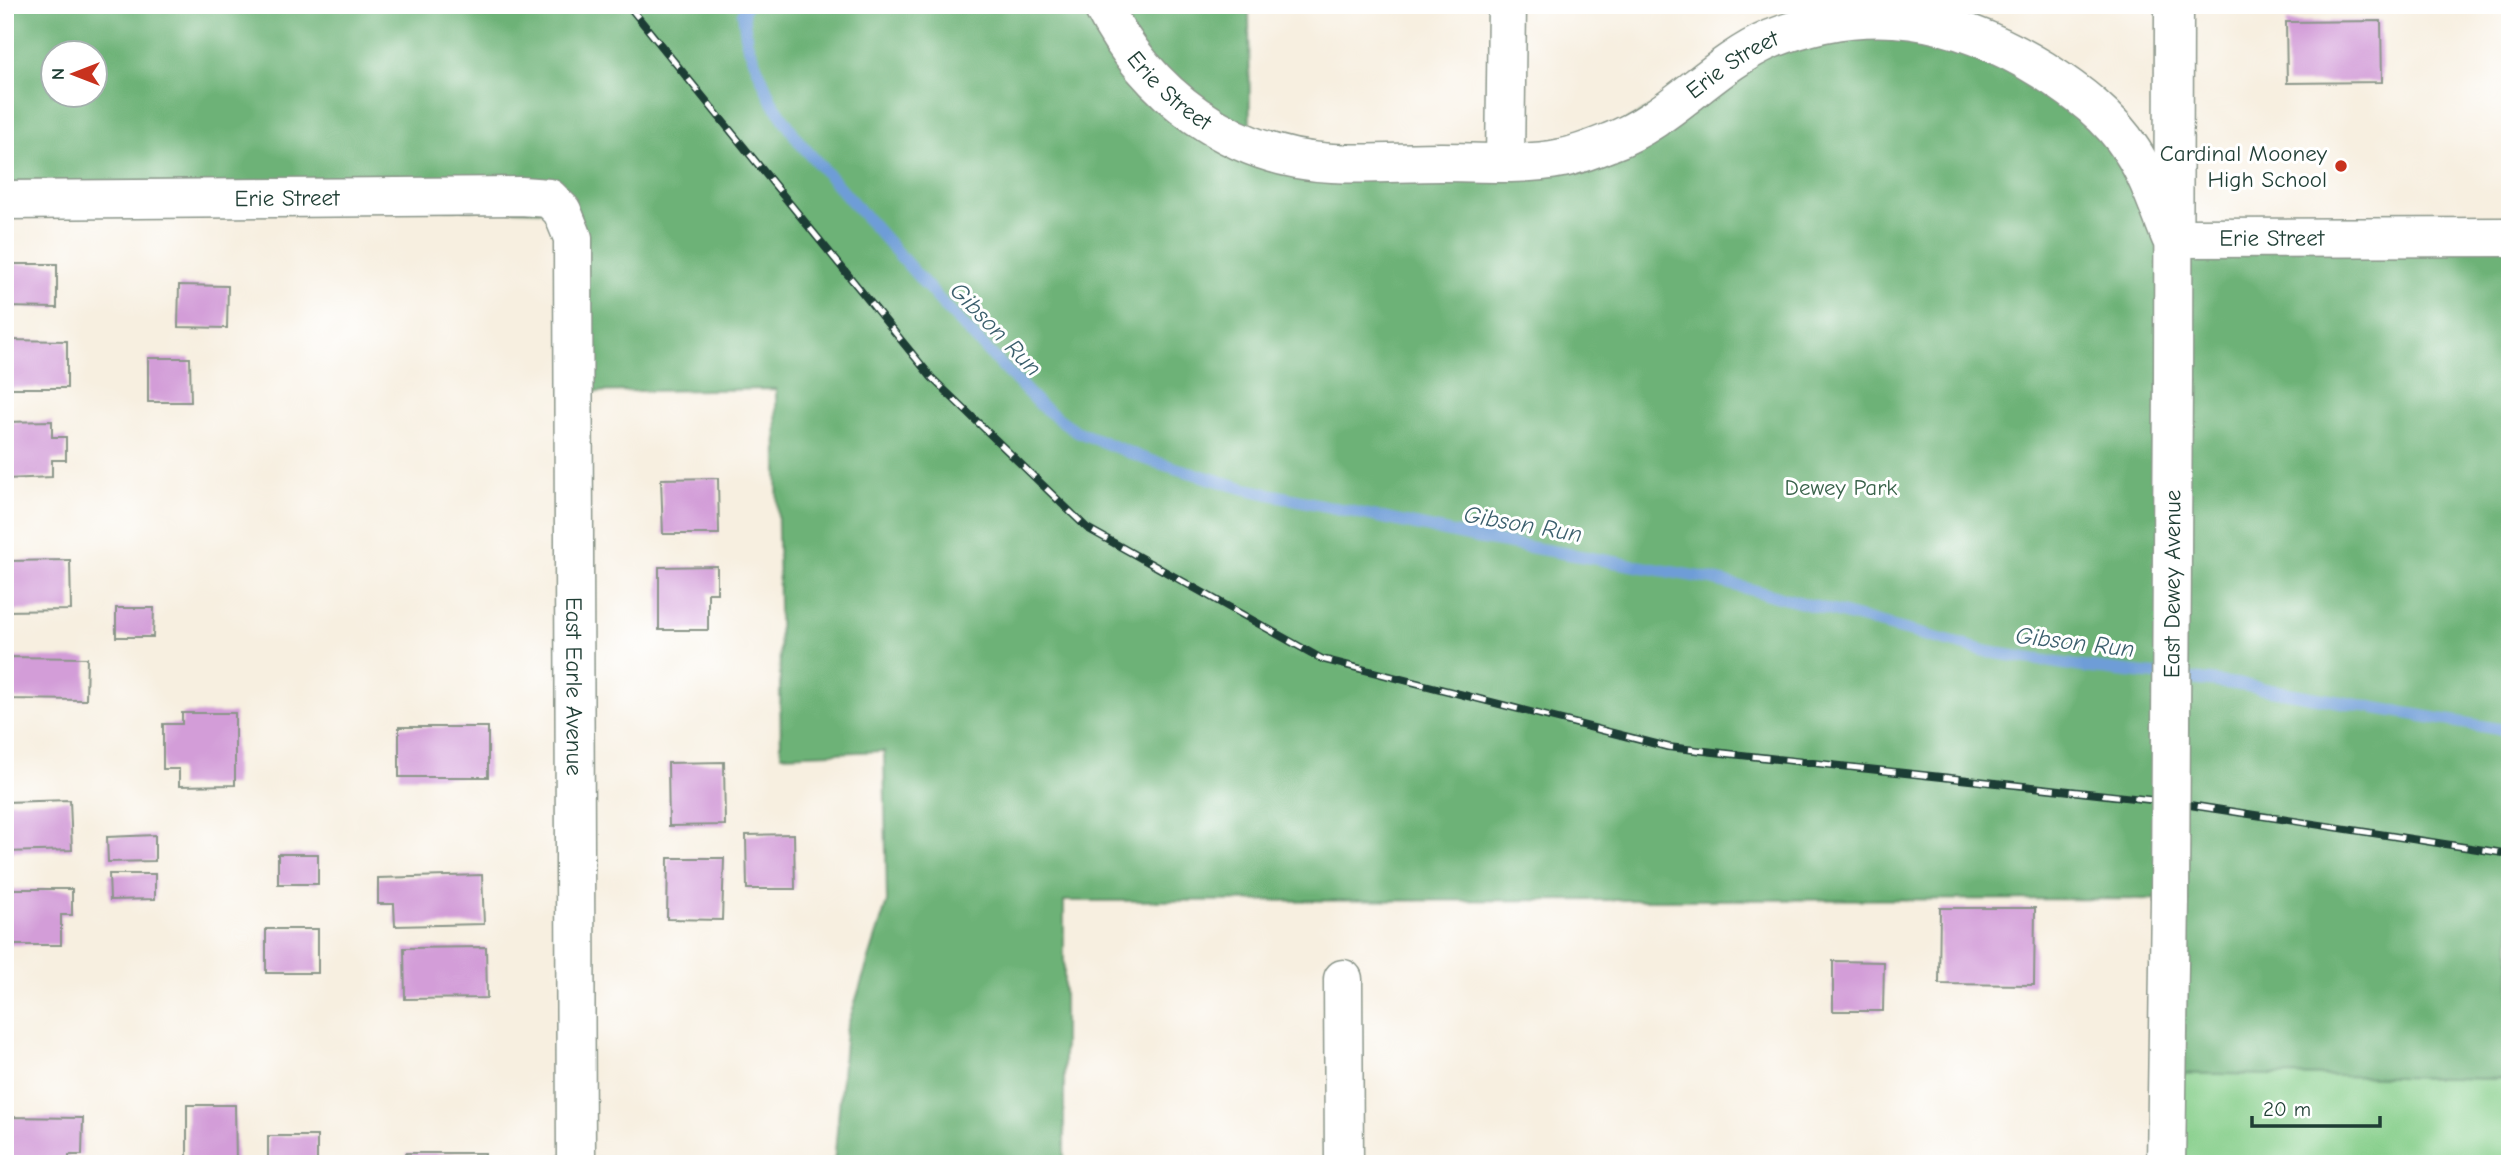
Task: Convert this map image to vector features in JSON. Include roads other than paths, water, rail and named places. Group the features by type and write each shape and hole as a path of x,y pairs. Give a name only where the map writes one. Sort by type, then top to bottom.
{"street":[{"name":"Erie Street","path":"1102,5 1112,24 1143,67 1181,107 1234,139 1284,156 1330,163 1561,158 1614,141 1646,123 1731,62 1771,39 1825,23 1862,16 1905,16 1948,24 2002,44 2077,91 2106,119 2132,150 2171,238 2510,237"},
{"path":"1505,161 1507,5"},
{"name":"East Dewey Avenue","path":"2166,1164 2170,899 2174,5"},
{"name":"Erie Street","path":"5,200 521,195 548,198 562,211"},
{"name":"East Earle Avenue","path":"562,211 572,238 576,1164"},
{"path":"1343,979 1344,1164"}],"waterway":[{"name":"Gibson Run","path":"746,5 743,13 747,43 771,100 800,143 949,311 1040,405 1076,431 1145,459 1246,489 1477,538 1711,579 1989,652 2083,667 2236,684 2510,731"}],"railway":[{"path":"628,5 932,378 1087,528 1322,659 1668,747 2170,802 2510,854"}],"place":[{"name":"Cardinal Mooney High School","path":"2341,166"}],"park label":[{"name":"Dewey Park","path":"1841,487"}]}
